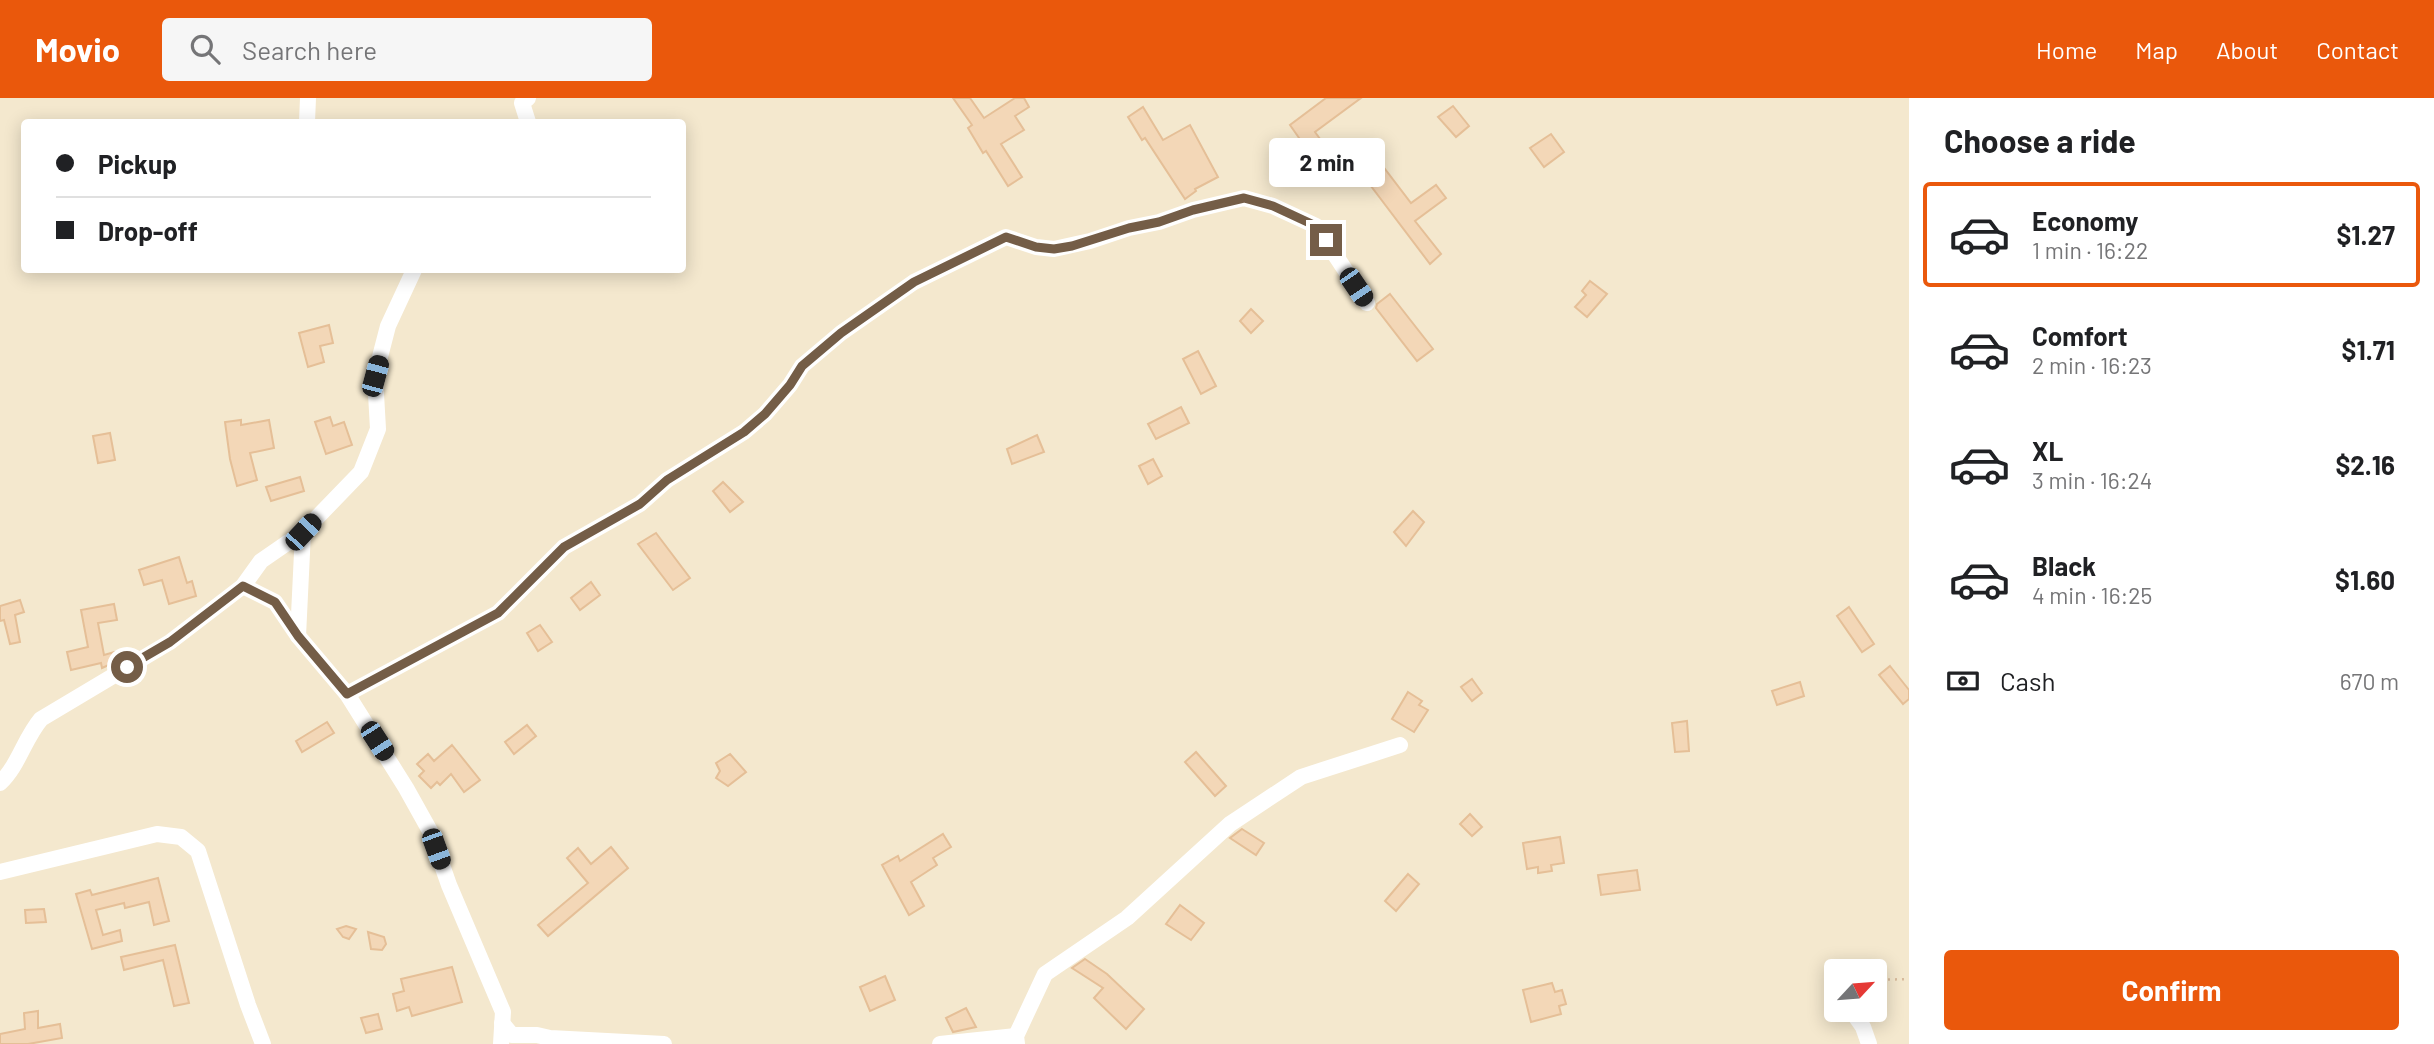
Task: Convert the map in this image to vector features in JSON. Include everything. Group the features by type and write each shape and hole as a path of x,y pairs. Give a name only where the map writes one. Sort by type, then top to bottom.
{"street":[{"path":"307,119 308,98"},
{"path":"524,100 527,119"},
{"path":"347,694 498,613 570,543 640,504 667,480 744,432 782,394 802,366 841,333 914,282 1006,237 1036,247 1063,247 1244,198 1273,206 1316,226 1367,303"},
{"path":"0,783 9,775 29,734 41,719 170,642 243,586 261,561 303,532 361,472 378,429 375,376 388,326 413,273"},
{"path":"298,636 303,532"},
{"path":"243,586 275,602 298,636 347,694 406,788 430,831 449,885 503,1012 500,1044"},
{"path":"940,1044 1016,1040 1045,974 1127,918 1230,824 1301,777 1400,745"},
{"path":"0,872 157,834 181,837 198,851 248,1005 264,1044"},
{"path":"1859,1022 1869,1044"},
{"path":"502,1023 512,1035 664,1044"}],"path":[{"path":"1887,980 1909,979"}],"shaded area":[{"path":"0,98 1909,98 1909,1044 0,1044"}],"building":[{"path":"953,98 970,98 984,118 1015,98 1024,98 1029,107 1015,116 1024,130 1001,144 1022,177 1008,186 986,151 983,153 968,128 972,125"},
{"path":"1326,98 1361,98 1315,132 1336,161 1308,181 1299,168 1313,158 1290,125"},
{"path":"1453,106 1469,126 1456,137 1438,117"},
{"path":"1143,107 1163,140 1190,125 1218,177 1195,189 1196,191 1185,199 1128,117"},
{"path":"1551,134 1564,152 1544,167 1530,148"},
{"path":"1369,148 1411,203 1436,185 1446,198 1415,221 1441,254 1430,264 1352,161"},
{"path":"1590,281 1607,294 1587,317 1575,307 1586,295 1582,291"},
{"path":"1390,294 1433,349 1417,361 1376,308 1377,304"},
{"path":"1251,309 1263,321 1251,333 1240,321"},
{"path":"329,325 333,343 320,346 324,362 308,367 299,333"},
{"path":"1198,351 1216,386 1201,394 1183,359"},
{"path":"1181,407 1189,423 1156,439 1148,424"},
{"path":"330,417 333,426 344,422 352,445 326,454 315,422"},
{"path":"241,420 241,425 269,420 274,448 250,453 257,480 237,486 225,422"},
{"path":"110,433 115,460 98,463 93,436"},
{"path":"1037,435 1044,452 1012,464 1007,449"},
{"path":"1153,459 1162,476 1148,484 1139,466"},
{"path":"300,477 304,491 271,501 266,487"},
{"path":"723,482 743,502 730,512 713,491"},
{"path":"1413,511 1424,522 1406,546 1394,532"},
{"path":"656,533 690,578 673,590 638,544"},
{"path":"179,557 187,583 192,581 196,596 169,604 162,580 144,585 139,570"},
{"path":"591,582 600,595 580,610 571,598"},
{"path":"20,600 24,612 15,615 20,642 10,644 4,620 0,621 0,606"},
{"path":"114,604 117,620 98,623 104,655 118,651 120,660 102,668 101,663 71,670 67,652 88,647 81,610"},
{"path":"1849,607 1874,644 1862,652 1837,616"},
{"path":"540,625 552,642 538,651 527,633"},
{"path":"1890,666 1909,690 1909,699 1903,704 1879,675"},
{"path":"1472,679 1482,693 1472,701 1461,687"},
{"path":"1800,682 1804,696 1777,705 1772,691"},
{"path":"1408,692 1422,701 1419,705 1428,710 1414,732 1392,719"},
{"path":"1687,721 1689,751 1675,752 1672,723"},
{"path":"327,722 334,733 302,752 296,741"},
{"path":"527,725 536,736 514,754 505,742"},
{"path":"452,745 480,780 464,792 451,774 440,785 437,782 431,788 419,776 424,771 417,764 428,754 434,761"},
{"path":"1196,752 1226,786 1215,796 1185,762"},
{"path":"730,754 746,772 728,786 716,778 720,771 716,763"},
{"path":"1470,814 1482,827 1472,836 1460,824"},
{"path":"1242,829 1264,843 1256,855 1230,838"},
{"path":"943,834 951,847 933,858 937,865 911,882 924,906 909,915 882,865 898,856 900,861"},
{"path":"1560,837 1564,863 1551,865 1552,871 1538,873 1538,867 1527,869 1523,843"},
{"path":"611,847 628,868 548,936 538,925 588,883 567,858 578,848 591,864"},
{"path":"1637,870 1640,890 1601,895 1598,875"},
{"path":"1408,874 1419,884 1396,911 1385,901"},
{"path":"158,878 169,921 154,925 149,902 125,908 124,903 96,910 103,935 120,930 122,941 92,949 76,894 90,890 92,895"},
{"path":"1180,905 1204,923 1191,940 1166,924"},
{"path":"44,909 46,922 26,923 25,910"},
{"path":"346,926 356,929 349,939 343,937 337,929"},
{"path":"368,932 384,937 386,944 382,950 371,949"},
{"path":"175,945 189,1003 174,1006 163,960 124,970 121,957"},
{"path":"1085,959 1107,974 1144,1009 1126,1029 1094,998 1103,988 1072,968"},
{"path":"452,967 462,1002 412,1016 409,1007 397,1011 393,994 404,991 401,979"},
{"path":"885,976 895,1000 870,1011 860,987"},
{"path":"1552,983 1555,992 1562,990 1566,1004 1559,1006 1561,1014 1531,1022 1523,990"},
{"path":"966,1008 976,1027 953,1032 946,1018"},
{"path":"38,1011 38,1028 60,1024 62,1038 28,1044 0,1044 0,1034 25,1029 24,1013"},
{"path":"378,1014 382,1029 366,1033 361,1018"}],"route":[{"path":"127,667 170,642 243,586 275,602 298,636 347,694 498,613 576,538 640,504 667,480 744,432 765,414 802,366 841,333 914,282 1006,237 1036,247 1054,249 1244,198 1273,206 1316,226 1326,240"}]}
